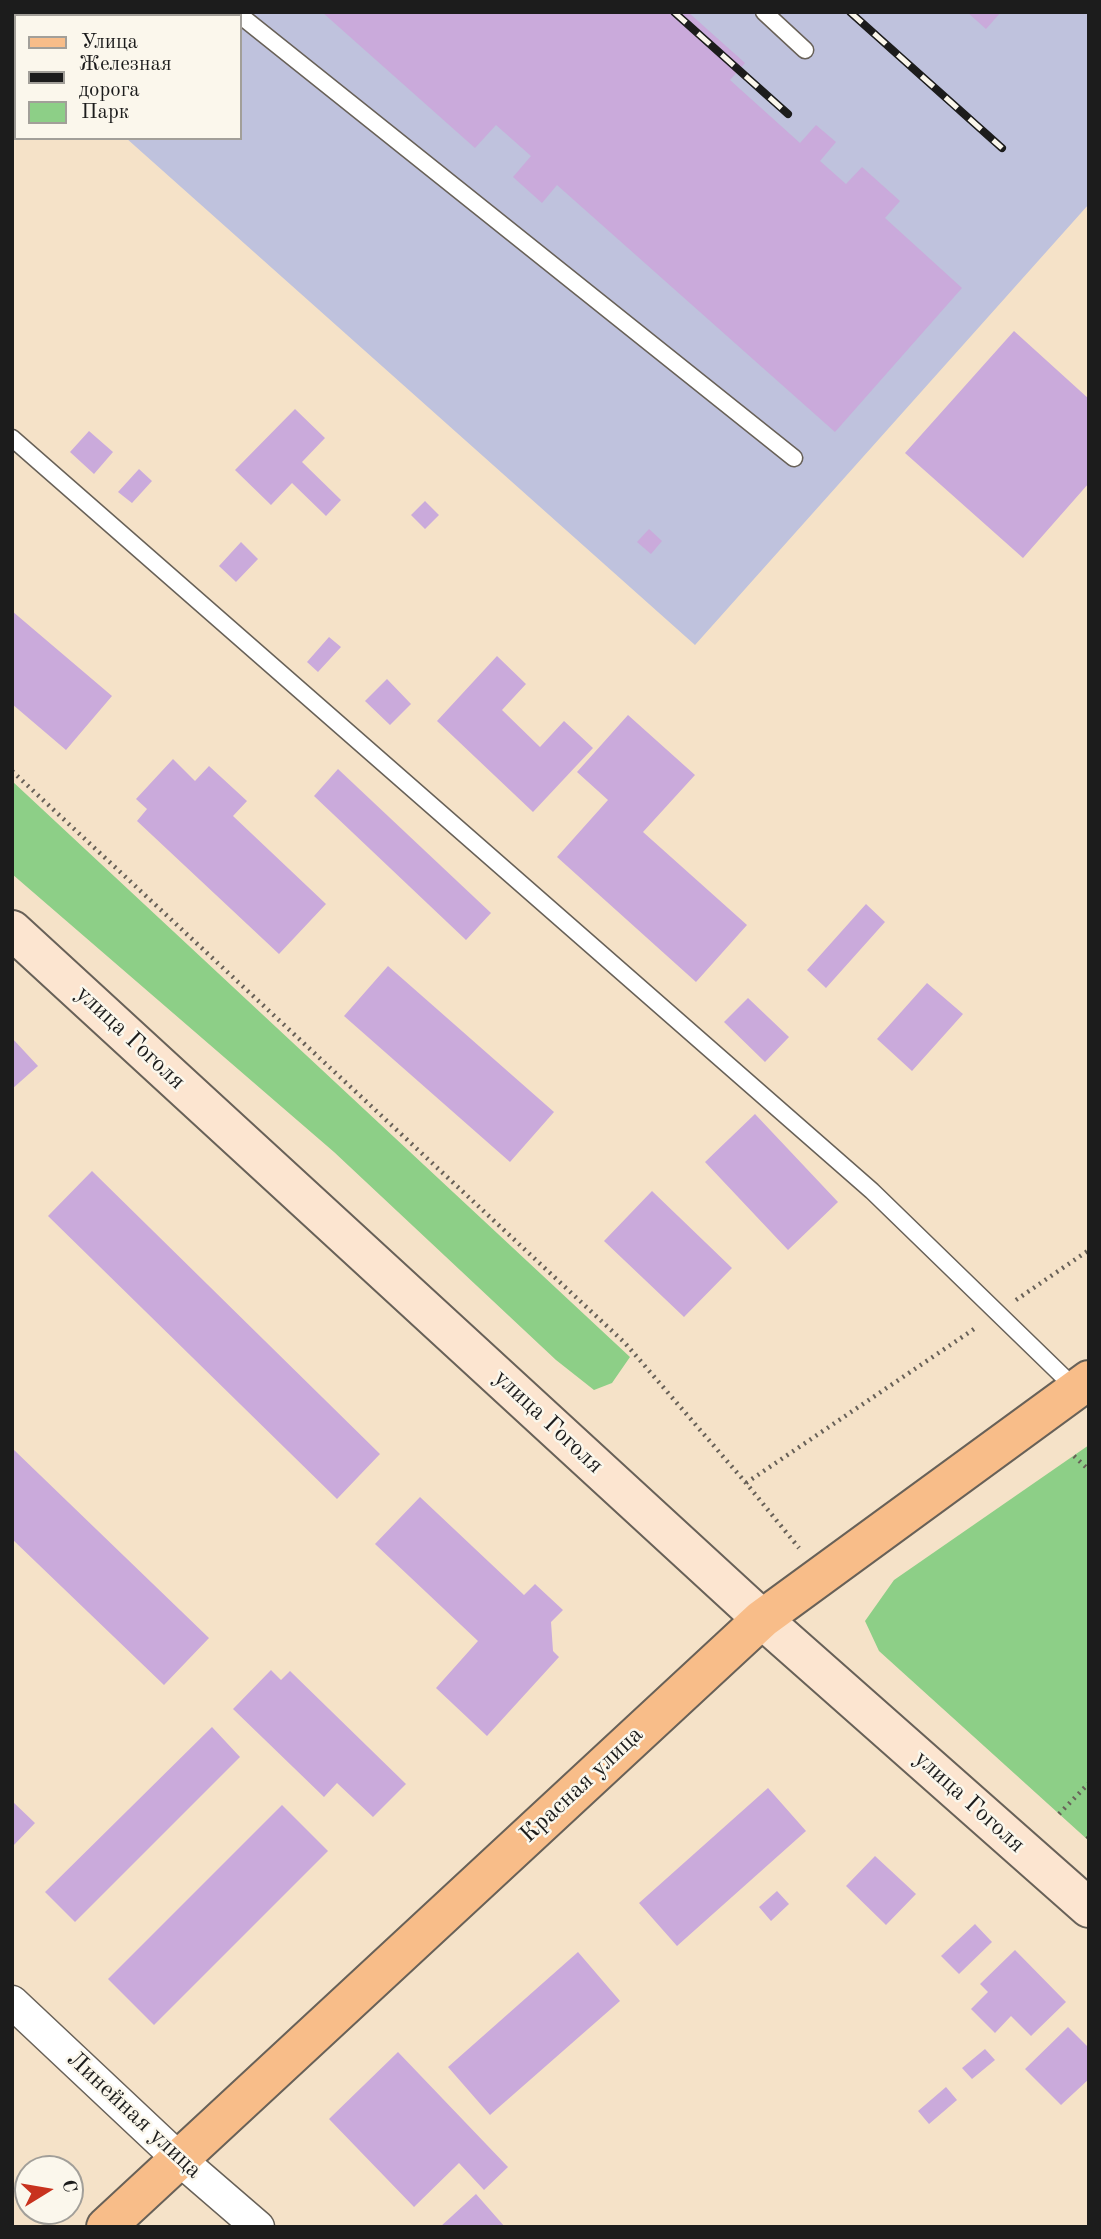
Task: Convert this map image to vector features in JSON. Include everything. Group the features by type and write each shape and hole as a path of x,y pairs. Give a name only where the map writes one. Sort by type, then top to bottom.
{"main road":[{"name":"Красная улица","path":"106,2227 762,1619 1082,1385"}],"street":[{"name":"улица Гоголя","path":"12,930 762,1619 1089,1908"},
{"name":"Линейная улица","path":"12,2002 178,2158 258,2227"}],"lane":[{"path":"764,12 805,50"},
{"path":"242,17 794,458"},
{"path":"12,438 872,1191 998,1313 1082,1385"}],"path":[{"path":"12,771 625,1343 822,1575"},
{"path":"746,1483 1089,1250"},
{"path":"1074,1456 1089,1470"},
{"path":"1059,1814 1089,1783"}],"shaded area":[{"path":"12,12 1089,12 1089,204 695,645 128,140 242,140 242,14 14,14 14,38"}],"green space":[{"path":"12,781 630,1357 612,1383 594,1390 556,1360 334,1152 12,874"},
{"path":"1089,1445 1089,1841 879,1651 865,1621 894,1580"}],"building":[{"path":"322,12 688,12 745,63 730,80 800,143 816,125 836,142 820,161 846,184 862,167 900,201 885,218 962,288 835,432 557,185 542,203 513,177 531,156 496,125 475,148"},
{"path":"967,12 1001,12 986,29"},
{"path":"1014,331 1089,399 1089,483 1023,558 905,453"},
{"path":"295,409 325,438 302,462 341,500 326,516 292,483 271,505 235,470"},
{"path":"89,431 113,452 94,474 70,452"},
{"path":"139,469 152,481 132,503 118,492"},
{"path":"425,501 439,515 425,529 411,515"},
{"path":"649,529 662,541 651,554 637,542"},
{"path":"241,542 258,559 236,582 219,566"},
{"path":"12,611 112,696 66,750 12,704"},
{"path":"329,637 341,647 318,672 307,662"},
{"path":"497,656 526,684 502,710 540,747 564,721 593,748 533,812 437,721"},
{"path":"387,679 411,704 390,725 365,701"},
{"path":"628,715 695,775 643,832 747,925 696,982 557,857 608,800 577,772"},
{"path":"173,759 195,781 209,766 247,801 233,816 326,904 279,954 137,821 147,809 136,799"},
{"path":"338,769 491,913 466,940 314,796"},
{"path":"866,904 885,922 826,988 807,970"},
{"path":"388,966 554,1112 510,1162 344,1016"},
{"path":"927,983 963,1014 912,1071 877,1039"},
{"path":"748,998 789,1037 765,1062 724,1022"},
{"path":"12,1038 38,1066 12,1089"},
{"path":"755,1114 838,1202 788,1250 705,1162"},
{"path":"92,1171 380,1454 337,1499 48,1216"},
{"path":"652,1191 732,1268 684,1317 604,1241"},
{"path":"12,1448 209,1638 164,1685 12,1539"},
{"path":"420,1497 524,1595 535,1584 563,1610 551,1622 553,1651 559,1657 487,1736 436,1688 478,1641 375,1544"},
{"path":"271,1670 281,1680 290,1671 406,1784 373,1817 337,1783 324,1797 233,1709"},
{"path":"212,1727 240,1757 75,1922 45,1892"},
{"path":"768,1788 806,1831 677,1946 639,1903"},
{"path":"12,1801 35,1823 12,1847"},
{"path":"282,1805 328,1851 154,2025 108,1979"},
{"path":"875,1856 916,1894 886,1925 846,1886"},
{"path":"777,1891 789,1904 771,1921 759,1907"},
{"path":"975,1924 992,1942 959,1974 941,1956"},
{"path":"1015,1950 1066,2002 1031,2036 1011,2016 995,2033 971,2009 988,1992 980,1984"},
{"path":"578,1952 620,2001 490,2115 448,2067"},
{"path":"1068,2027 1089,2048 1089,2079 1061,2105 1025,2069"},
{"path":"985,2049 995,2060 972,2079 962,2068"},
{"path":"398,2052 508,2167 484,2190 459,2163 414,2207 329,2119"},
{"path":"946,2087 957,2100 929,2124 918,2111"},
{"path":"476,2194 505,2227 440,2227"}],"railway":[{"path":"674,12 788,114"},
{"path":"850,12 1002,148"}]}
